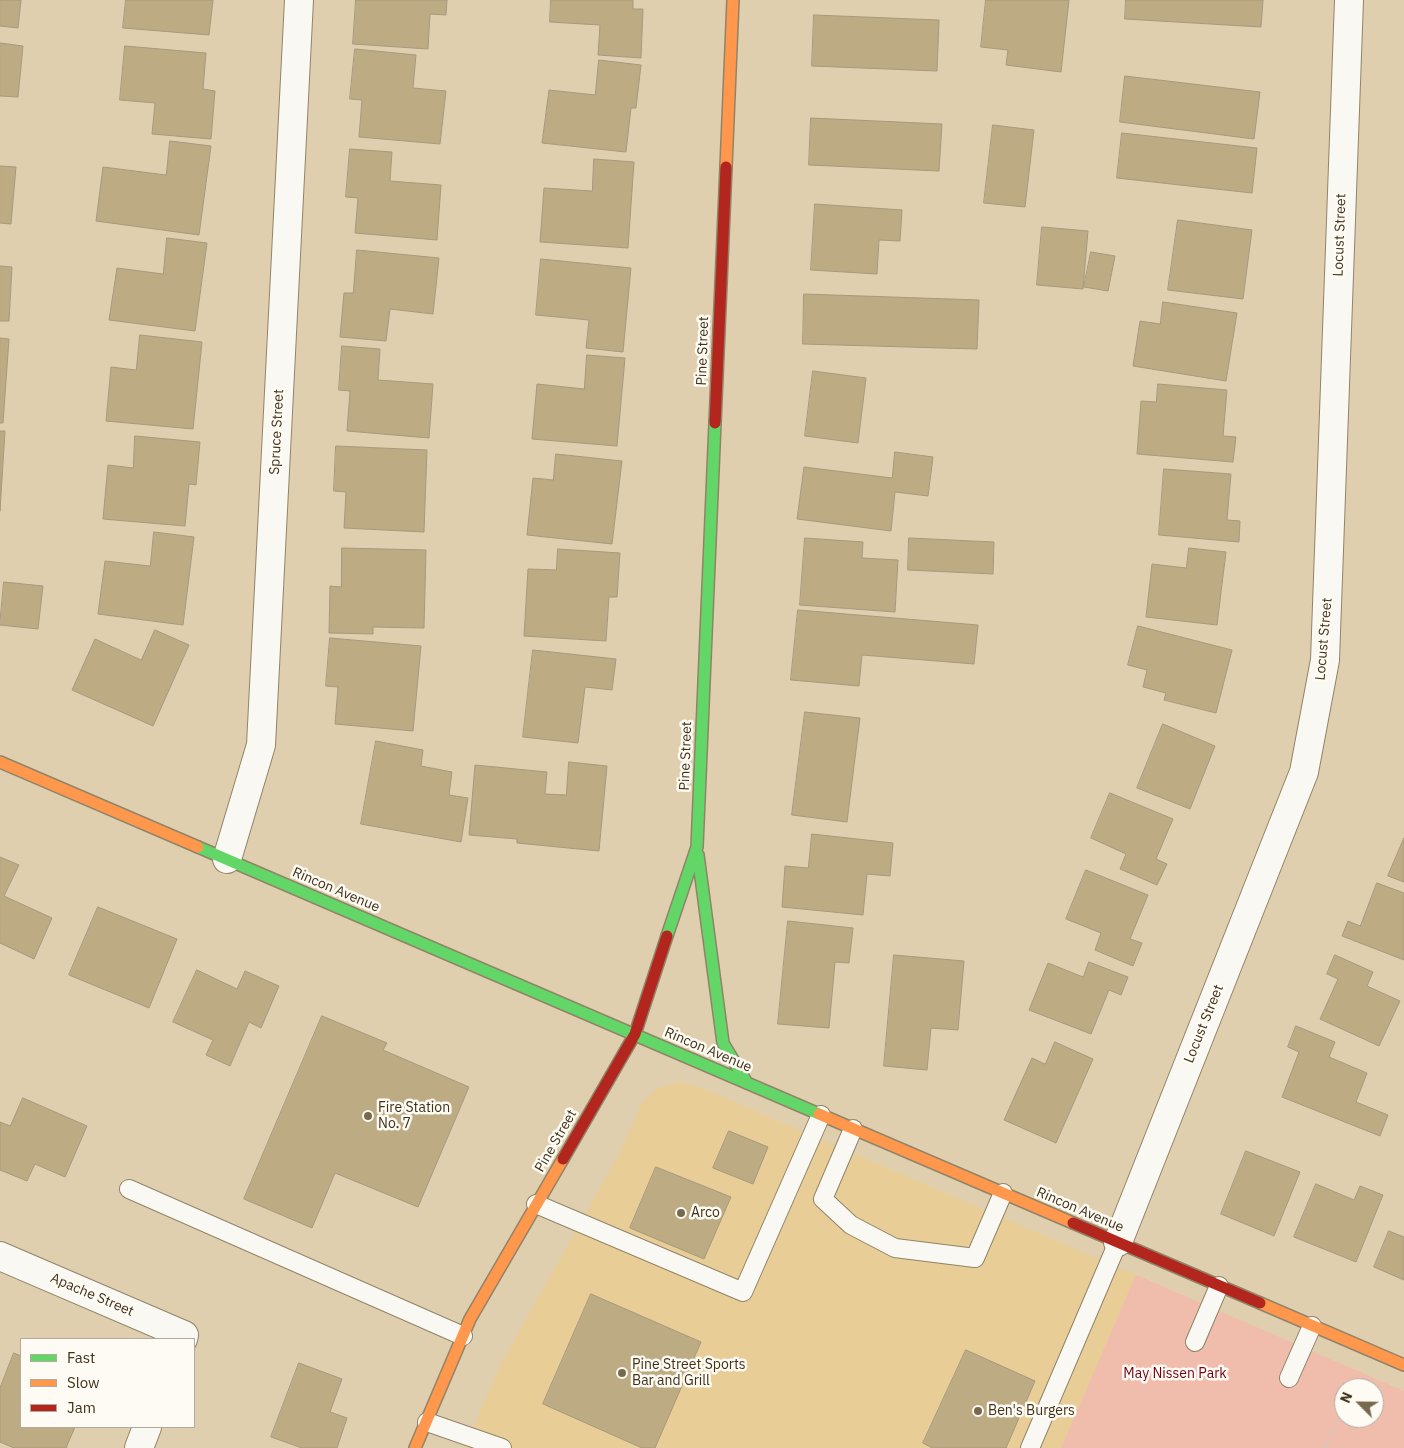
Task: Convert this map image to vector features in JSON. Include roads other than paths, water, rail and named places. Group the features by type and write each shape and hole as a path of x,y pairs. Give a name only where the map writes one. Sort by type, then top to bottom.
{"street":[{"name":"Spruce Street","path":"227,859 262,745 299,0"},
{"name":"Pine Street","path":"415,1448 470,1319 635,1034 697,847 733,0"},
{"name":"Locust Street","path":"1118,1242 1304,772 1325,660 1349,0"},
{"name":"Rincon Avenue","path":"0,762 1404,1365"},
{"path":"697,847 723,1043 747,1083"},
{"name":"Apache Street","path":"0,1256 183,1337"},
{"path":"138,1448 147,1428"}],"lane":[{"path":"536,1204 743,1292 821,1115"},
{"path":"853,1128 823,1199 851,1225 894,1248 975,1258 1003,1193"},
{"path":"130,1189 463,1336"},
{"path":"1030,1448 1118,1242"},
{"path":"1195,1342 1219,1286"},
{"path":"1289,1378 1312,1326"},
{"path":"427,1422 502,1448"}],"place":[{"name":"Fire Station No. 7","path":"368,1116"},
{"name":"Arco","path":"681,1213"},
{"name":"Pine Street Sports Bar and Grill","path":"622,1373"},
{"name":"Ben's Burgers","path":"978,1411"}],"park label":[{"name":"May Nissen Park","path":"1175,1374"}]}
